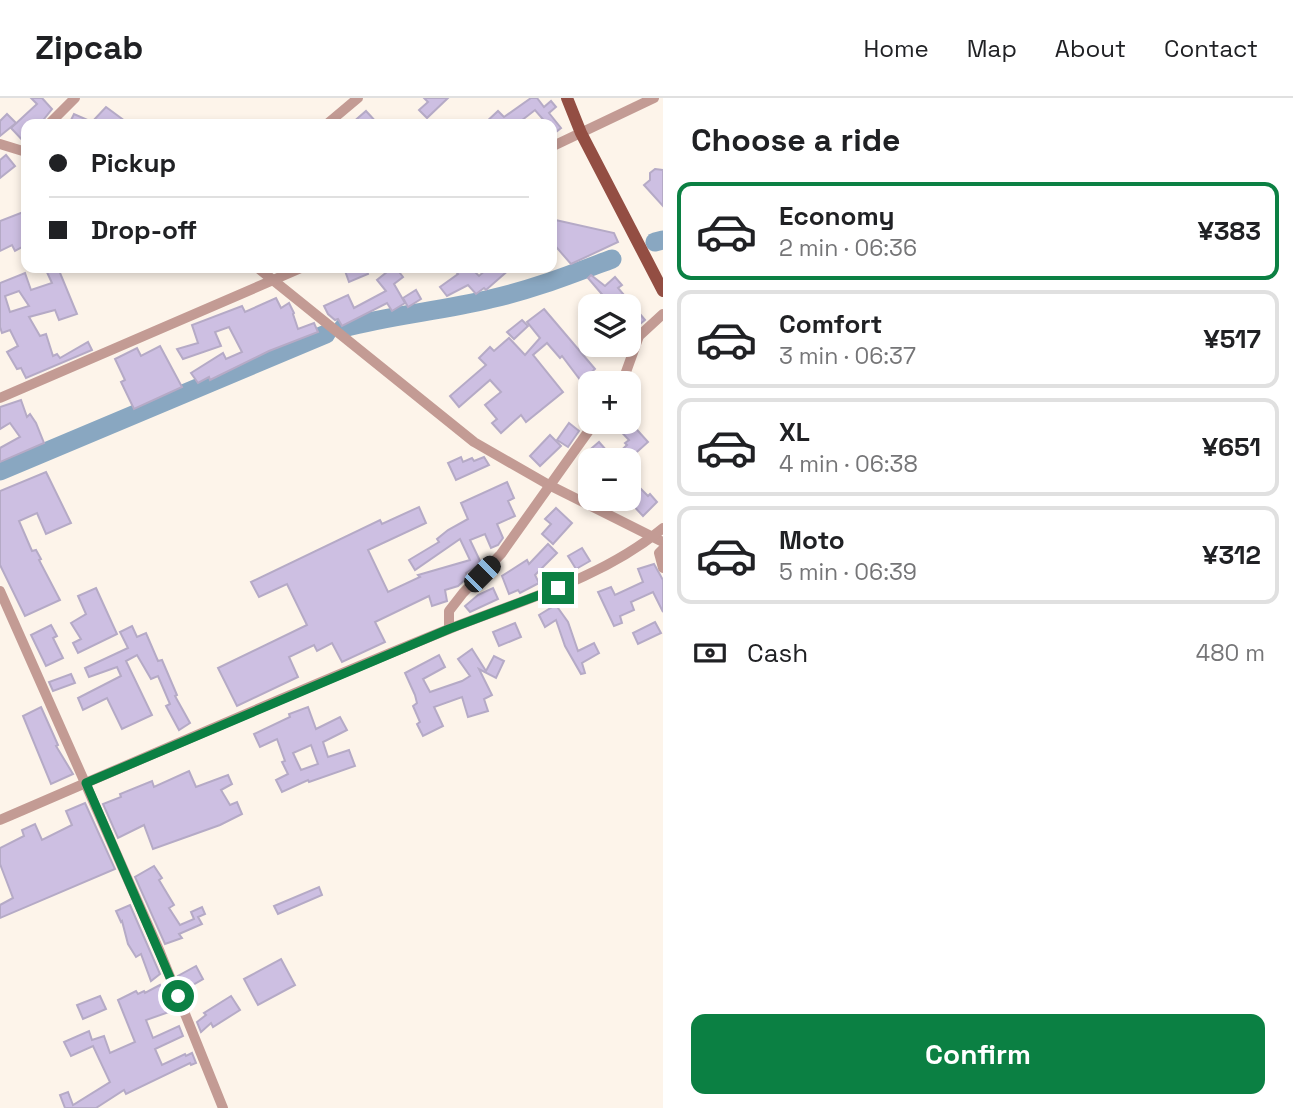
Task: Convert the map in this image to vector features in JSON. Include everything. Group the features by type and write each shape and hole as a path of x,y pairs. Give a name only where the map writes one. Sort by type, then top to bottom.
{"main road":[{"path":"567,98 581,133 663,291"}],"street":[{"path":"54,119 75,98"},
{"path":"333,119 358,98"},
{"path":"557,144 654,98"},
{"path":"0,144 21,149"},
{"path":"264,273 474,442 549,485 658,539"},
{"path":"0,398 290,273"},
{"path":"626,371 639,336 663,314"},
{"path":"449,629 449,611 501,554 586,434"},
{"path":"0,820 449,629 580,579 658,539 663,528"},
{"path":"663,548 659,553 663,568"},
{"path":"0,591 5,619 86,783 160,952 223,1108"}],"building":[{"path":"31,98 42,98 52,109 44,119 21,119 21,139 11,128 37,104"},
{"path":"424,98 448,98 427,118 419,110 428,102"},
{"path":"531,98 537,98 544,107 551,101 556,107 549,113 554,119 543,119 535,110 523,119 489,119 498,111 504,117"},
{"path":"106,107 122,119 95,119"},
{"path":"366,111 373,119 357,119"},
{"path":"7,114 16,123 0,136 0,121"},
{"path":"74,114 85,119 72,119"},
{"path":"6,155 15,166 0,178 0,160"},
{"path":"655,169 663,170 663,206 644,185 650,180 650,173"},
{"path":"21,213 21,248 15,251 12,245 0,251 0,221"},
{"path":"557,220 614,233 618,242 571,264 557,248"},
{"path":"25,273 31,290 52,283 47,273 60,273 77,314 59,320 55,310 29,317 40,336 46,334 53,356 57,354 60,358 88,342 92,350 26,378 7,352 18,346 10,330 2,333 0,327 0,283","holes":["19,291 29,306 10,312 5,296"]},
{"path":"346,273 368,273 368,274 349,282"},
{"path":"386,273 400,273 403,277 394,284 405,303 392,311 387,303 342,326 338,319 335,320 328,314 324,306 348,295 354,308 386,291 377,280"},
{"path":"476,273 479,276 482,273 505,273 486,290 484,288 476,294 468,285 447,296 440,287 458,274"},
{"path":"591,275 605,286 615,277 622,285 618,288 623,294 602,294 588,278"},
{"path":"416,290 421,299 408,307 403,298"},
{"path":"276,298 281,308 289,303 298,329 314,323 318,332 198,383 191,373 223,353 226,359 242,352 229,327 215,332 221,346 183,359 177,349 198,343 192,325 242,306 245,312"},
{"path":"544,309 578,349 578,357 585,357 595,369 578,371 578,377 562,356 560,358 547,343 533,355 563,392 526,422 521,415 501,433 492,423 497,419 485,405 501,392 490,380 459,407 450,396 486,365 479,358 490,347 494,351 509,338 525,355 540,338 527,322"},
{"path":"522,320 528,326 514,339 507,332"},
{"path":"160,346 182,387 134,409 121,382 125,380 115,359 137,348 141,356"},
{"path":"21,400 27,417 30,414 36,423 44,443 0,462 0,448 20,437 10,423 0,429 0,407"},
{"path":"569,423 578,430 568,447 557,440"},
{"path":"623,434 641,434 648,442 641,448 624,448 629,440"},
{"path":"550,435 561,446 540,466 530,456"},
{"path":"599,442 604,448 592,448"},
{"path":"461,457 463,462 484,457 489,465 456,480 448,463"},
{"path":"46,472 71,523 46,534 37,513 19,521 32,551 36,550 60,600 25,616 0,565 0,491"},
{"path":"507,482 514,498 508,501 515,516 497,524 503,538 498,545 491,548 485,534 470,540 481,563 466,573 468,577 458,586 445,590 447,601 432,606 429,596 375,622 385,642 342,662 332,643 317,651 314,645 289,657 298,677 237,706 218,668 307,625 287,584 259,597 251,582 380,520 382,524 419,507 426,523 368,550 388,592 420,577 418,575 470,560 460,539 415,570 409,560 439,542 437,539 448,530 468,519 461,503"},
{"path":"641,489 657,502 643,516 638,511 641,511"},
{"path":"556,508 572,523 553,544 542,534 551,524 545,519"},
{"path":"548,544 557,553 535,575 539,583 520,593 518,590 509,594 502,576 527,560 529,564"},
{"path":"582,548 590,561 576,569 568,556"},
{"path":"654,564 663,580 663,612 653,592 631,602 634,610 620,616 622,623 614,626 598,592 611,587 615,595 643,582 638,569"},
{"path":"96,588 117,634 78,653 73,643 81,639 71,623 86,614 78,596"},
{"path":"493,588 498,599 470,612 465,606 478,595"},
{"path":"553,601 568,622 578,651 594,643 599,653 582,663 585,673 581,674 565,646 556,620 545,627 539,615 552,607 550,602"},
{"path":"655,622 661,633 638,644 633,633"},
{"path":"515,623 521,637 499,646 493,632"},
{"path":"51,625 57,636 53,638 63,658 46,666 31,635"},
{"path":"132,626 137,637 146,633 158,661 162,660 177,695 175,696 190,723 179,730 166,706 170,704 158,676 151,679 137,655 126,661 152,715 122,729 107,698 83,710 78,698 121,676 117,667 89,677 85,668 128,648 120,632"},
{"path":"472,649 486,671 494,656 504,661 496,678 479,669 492,695 484,699 488,711 468,717 462,697 434,707 443,726 423,736 413,706 417,703 415,695 405,673 439,655 445,667 423,679 430,692 462,681 470,676 458,659"},
{"path":"71,674 75,683 53,691 49,682"},
{"path":"41,707 58,745 56,746 73,774 51,784 23,716"},
{"path":"308,707 316,729 340,717 347,730 323,742 328,757 349,750 355,766 309,782 308,780 282,792 276,780 288,774 282,762 285,761 277,739 260,747 254,734 290,717 289,714","holes":["311,745 318,764 301,770 293,753"]},
{"path":"189,771 196,787 228,775 232,784 221,790 230,805 237,802 242,814 220,825 153,849 144,825 118,838 103,804 152,781 154,787"},
{"path":"85,803 115,869 0,918 0,905 13,898 0,864 0,848 24,836 22,830 35,824 42,840 72,825 66,811"},
{"path":"154,866 174,905 169,908 180,925 194,919 191,912 202,907 205,914 198,917 202,924 179,934 182,938 165,944 135,877"},
{"path":"319,887 322,895 278,914 274,906"},
{"path":"130,905 160,974 151,981 141,954 136,957 128,944 122,921 116,911"},
{"path":"281,959 295,985 258,1005 244,979"},
{"path":"196,966 203,979 184,990 178,976"},
{"path":"160,985 172,1011 146,1020 153,1038 179,1026 183,1036 155,1049 162,1065 192,1053 196,1063 190,1063 126,1094 124,1090 96,1108 65,1108 60,1095 68,1092 73,1105 110,1082 93,1046 71,1056 64,1042 89,1031 92,1040 104,1036 110,1053 135,1042 118,1000 136,991 138,994 144,991 145,993"},
{"path":"100,996 106,1009 83,1019 77,1005"},
{"path":"231,996 240,1010 213,1027 211,1023 201,1032 197,1022 206,1015 204,1013"}],"waterway":[{"path":"655,242 663,240"},
{"path":"343,328 506,295 612,259"},
{"path":"0,471 326,334"}],"route":[{"path":"178,996 86,783 449,629 558,588"}]}
